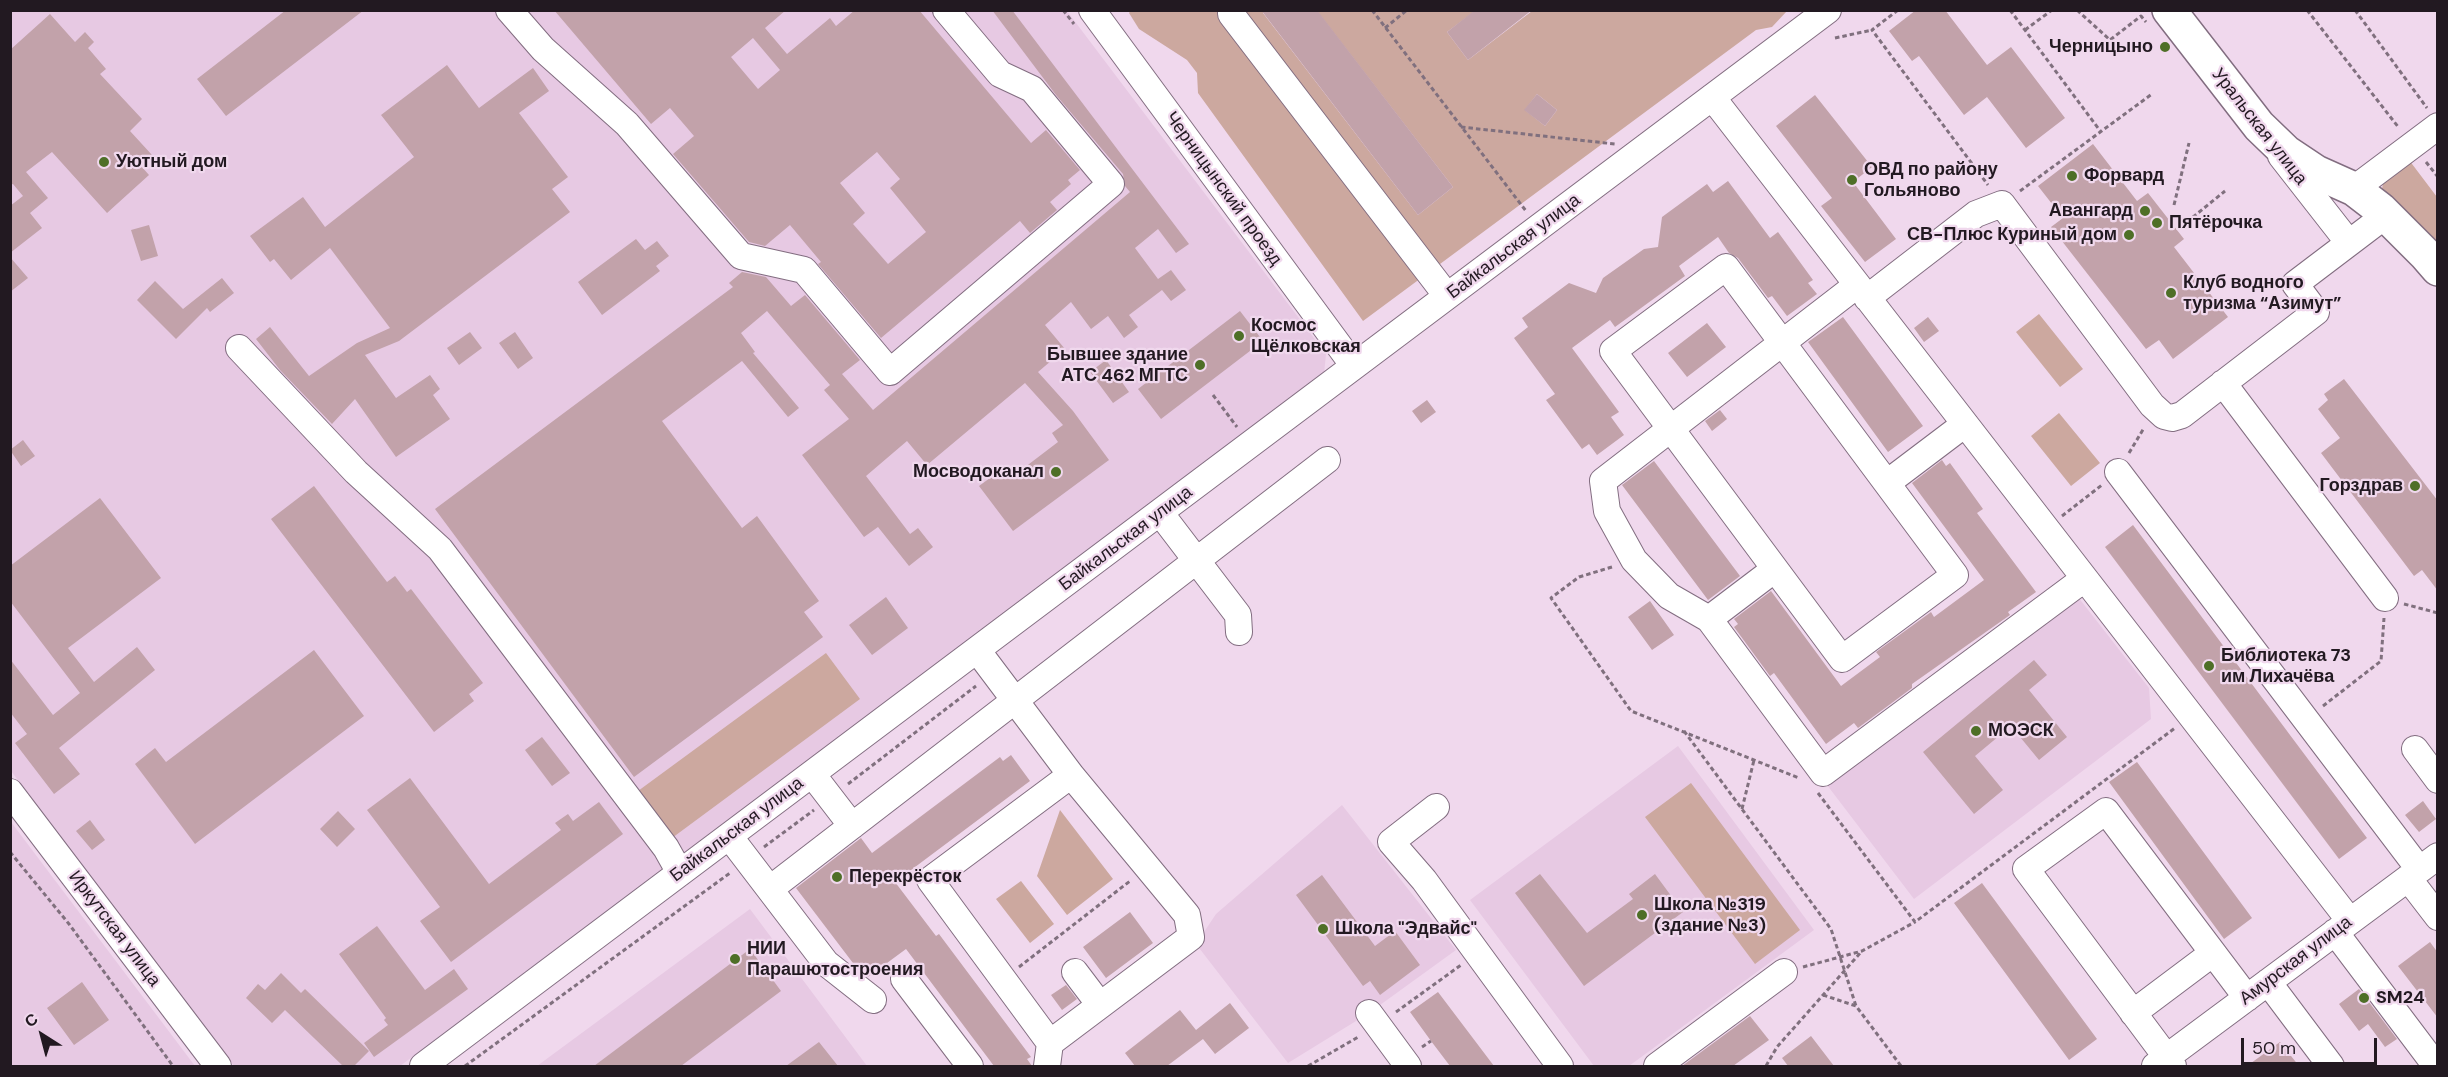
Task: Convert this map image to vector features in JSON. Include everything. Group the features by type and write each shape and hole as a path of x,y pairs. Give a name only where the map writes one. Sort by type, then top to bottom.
{"main road":[{"name":"Уральская улица","path":"2155,13 2259,126"},
{"path":"2259,126 2286,152 2316,172 2354,189 2386,215 2438,269"}],"street":[{"path":"508,10 543,49 627,124 741,256 804,270 890,372 1111,184 1032,89 1000,74 946,10"},
{"name":"Черницынский проезд","path":"1092,10 1354,366"},
{"path":"1231,10 1231,14 1448,296"},
{"name":"Байкальская улица","path":"423,1066 1161,514 1821,12"},
{"path":"1712,97 1749,132 1862,291 2190,716 2342,927 2436,1066"},
{"path":"2354,189 2412,145 2434,119"},
{"name":"Уральская улица","path":"2259,126 2349,243"},
{"path":"2085,579 1816,778 1709,619 1669,596 1634,560 1607,511 1603,481 1783,343 1862,291 1970,206 2002,204 2152,405 2164,416 2172,418 2182,415 2316,312 2295,284 2386,215"},
{"path":"1726,267 1955,575 1842,659 1671,429 1613,351 1726,267"},
{"path":"239,348 356,472 440,549 659,838 680,873"},
{"path":"2223,383 2385,598"},
{"path":"1887,483 1965,424"},
{"path":"770,889 1327,460"},
{"path":"2118,472 2305,719 2422,868 2438,917"},
{"path":"1161,514 1238,615 1239,632"},
{"path":"1709,619 1775,569"},
{"path":"977,650 1071,775 1187,915 1191,937 1100,1005 1049,1055 1003,979 930,880 1071,775"},
{"path":"2415,749 2438,780"},
{"path":"812,774 852,826"},
{"name":"Иркутская улица","path":"10,792 218,1066"},
{"path":"1436,807 1391,842 1424,880 1560,1066"},
{"path":"2165,1064 2133,1013 2026,869 2106,811 2247,998"},
{"path":"729,836 826,963 873,1000"},
{"name":"Амурская улица","path":"2165,1064 2247,998 2422,868"},
{"path":"2133,1013 2213,953"},
{"path":"1075,972 1100,1005"},
{"path":"1657,1066 1784,972"},
{"path":"904,979 970,1066"},
{"path":"2268,982 2331,1066"},
{"path":"1369,1013 1408,1066"}],"path":[{"path":"1372,10 1527,213"},
{"path":"1385,28 1407,10"},
{"path":"1835,38 1872,30 1898,10"},
{"path":"2010,10 2101,132"},
{"path":"2025,30 2052,10"},
{"path":"2077,10 2110,39 2155,13"},
{"path":"2307,10 2412,145"},
{"path":"2355,10 2434,119"},
{"path":"1872,30 2002,204 2152,94"},
{"path":"1461,127 1618,144"},
{"path":"2174,205 2189,143"},
{"path":"2187,222 2225,191"},
{"path":"1213,395 1239,430"},
{"path":"1634,560 1579,577 1551,598 1631,711 1754,760 1816,778 1915,922"},
{"path":"2305,719 2381,662 2385,598 2438,613"},
{"path":"465,1066 747,860 994,672"},
{"path":"1784,972 1862,951 1915,922 2190,716"},
{"path":"1683,730 1831,929 1856,1006 1901,1066"},
{"path":"1742,809 1754,760"},
{"path":"10,852 69,924 173,1066"},
{"path":"1003,979 1149,867"},
{"path":"1766,1066 1777,1047 1862,951"},
{"path":"1823,995 1856,1006"}],"shaded area":[{"path":"1131,10 1266,11 1263,13 1418,215 1453,187 1317,11 1475,11 1447,32 1468,60 1532,11 1787,11 1772,27 1756,30 1363,321 1198,93 1197,73 1187,60 1139,29 1129,13","holes":["1537,94 1557,110 1545,126 1525,110"]},
{"path":"11,11 1067,11 1326,354 1324,374 400,1066 234,1066 11,771"},
{"path":"2406,156 2437,197 2437,250 2385,198 2382,189 2385,172"},
{"path":"2039,314 2083,369 2060,387 2016,332"},
{"path":"2059,413 2100,463 2071,486 2031,436"},
{"path":"2078,597 2149,688 2151,719 1914,899 1827,785"},
{"path":"826,653 860,699 672,838 638,791"},
{"name":"Школа №319 (здание №3)","path":"1678,746 1814,930 1629,1066 1594,1066 1470,900"},
{"path":"1691,783 1800,930 1755,964 1645,817"},
{"name":"Школа \"Эдвайс\"","path":"1342,805 1456,950 1369,1013 1288,1063 1196,944 1216,914"},
{"path":"1060,810 1113,879 1067,915 1037,876"},
{"path":"11,822 195,1066 11,1066"},
{"path":"1021,881 1054,924 1030,943 996,899"},
{"name":"НИИ Парашютостроения","path":"750,909 867,1066 537,1066"}],"building":[{"path":"286,10 364,10 226,116 197,79"},
{"path":"554,10 786,10 765,28 787,54 830,18 836,26 855,10 919,10 1031,143 1046,130 1080,170 1068,180 1071,184 1050,202 1057,210 1030,233 1020,221 881,338 818,264 821,262 790,225 765,246 749,242 673,154 694,136 670,108 651,124","holes":["753,38 780,70 758,89 731,57","877,152 900,179 890,188 926,232 888,264 853,224 865,213 840,183"]},
{"path":"992,10 1012,10 1189,244 1176,253 1158,229 1135,248 1158,279 1171,270 1186,290 1171,301 1162,290 1129,315 1138,327 1124,338 1108,316 1091,329 1071,302 1045,325 1065,349 1038,372 1073,411 1109,460 1013,531 979,486 1005,467 1012,477 1058,442 1052,433 1063,425 1025,383 927,465 907,441 866,476 910,534 918,528 933,547 909,566 878,527 864,537 802,455 849,419 824,390 830,385 767,311 741,333 755,352 753,353 799,408 788,417 742,361 662,421 742,528 757,516 819,601 804,612 823,637 634,777 435,509 733,287 729,283 742,272 766,277 791,306 805,295 860,360 842,374 873,410 1130,192 1125,186 1123,174 1056,95"},
{"path":"1261,10 1317,10 1453,187 1418,215"},
{"path":"1475,10 1532,10 1468,60 1447,32"},
{"path":"1916,10 1945,10 1987,65 2011,47 2065,118 2026,148 1987,97 1964,115 1919,56 1912,61 1889,31"},
{"path":"50,14 75,42 85,32 94,42 88,48 106,69 100,74 142,119 130,131 152,155 141,166 149,175 107,213 52,152 26,172 48,198 30,213 42,228 10,253 10,206 23,196 13,184 10,185 10,50"},
{"path":"447,65 479,108 533,68 549,91 519,113 568,177 552,189 570,212 399,341 365,355 396,398 430,375 440,389 433,395 450,419 396,457 355,399 332,424 280,370 256,339 270,327 309,376 357,343 390,328 330,248 291,280 274,259 270,262 250,236 303,197 325,227 414,157 381,115"},
{"path":"1537,94 1557,110 1545,126 1524,110"},
{"path":"1815,95 1872,167 1853,182 1896,239 1865,262 1821,206 1832,198 1776,126"},
{"path":"2093,144 2137,201 2148,193 2184,239 2174,247 2228,317 2173,359 2159,340 2146,349 2051,227 2063,218 2038,186"},
{"path":"1728,181 1770,238 1778,232 1813,280 1808,283 1817,294 1787,316 1772,296 1768,298 1738,258 1729,253 1718,237 1679,266 1685,276 1615,327 1610,320 1572,348 1619,412 1611,417 1624,435 1597,455 1589,444 1582,449 1546,400 1555,394 1514,338 1528,327 1522,318 1569,283 1596,293 1603,278 1644,249 1658,247 1662,217 1707,184 1713,192"},
{"path":"149,225 158,256 141,261 131,230"},
{"path":"636,239 645,250 657,241 669,256 656,266 660,271 602,315 578,282"},
{"path":"10,257 28,278 10,292"},
{"path":"222,278 234,293 210,312 207,308 176,339 137,300 155,281 183,309"},
{"name":"Бывшее здание АТС 462 МГТС","path":"1240,311 1263,341 1161,419 1138,389"},
{"path":"1843,317 1923,426 1888,452 1808,342"},
{"path":"1928,317 1939,331 1924,342 1914,328"},
{"path":"1707,323 1726,347 1687,377 1668,353"},
{"path":"470,332 482,348 459,365 447,348"},
{"path":"515,332 533,358 518,369 499,343"},
{"path":"1106,360 1129,392 1113,403 1090,372"},
{"path":"2344,379 2438,501 2438,591 2422,570 2414,576 2321,453 2340,438 2318,409 2328,400 2324,394"},
{"path":"1427,400 1436,412 1421,423 1412,411"},
{"path":"1720,410 1727,419 1712,431 1705,421"},
{"path":"23,440 35,456 21,466 10,450"},
{"path":"1942,460 1946,466 1950,463 1983,509 1977,513 2036,592 2008,612 2010,615 1912,684 1912,688 1858,728 1854,723 1826,744 1774,673 1770,676 1734,627 1738,624 1734,619 1771,591 1841,686 1880,657 1876,652 1931,612 1934,617 1984,580 1912,483"},
{"path":"1654,461 1740,576 1708,600 1622,485"},
{"path":"314,486 387,582 395,576 407,592 411,589 483,683 469,694 474,701 434,732 271,519"},
{"path":"100,498 161,578 68,648 94,682 137,647 155,670 59,748 80,774 54,794 15,743 27,734 10,712 10,659 53,715 80,693 10,601 10,566"},
{"path":"2133,525 2367,838 2339,859 2105,547"},
{"path":"886,597 908,628 872,655 849,625"},
{"path":"1650,601 1674,635 1652,650 1628,617"},
{"path":"314,650 364,716 195,844 135,764 155,748 166,762"},
{"name":"МОЭСК","path":"2034,660 2047,675 2029,690 2067,737 2039,760 2011,726 1975,756 2003,790 1974,814 1923,752"},
{"path":"542,737 570,773 552,786 525,750"},
{"path":"1011,755 1030,781 895,882 936,936 939,934 1031,1057 1027,1059 1032,1066 994,1066 906,949 868,977 856,967 796,888 861,838 872,853 1000,757 1003,761"},
{"path":"2137,762 2252,918 2224,939 2109,782"},
{"path":"410,778 489,884 561,830 555,823 568,814 573,821 599,802 623,834 451,962 420,921 440,907 367,810"},
{"path":"2423,801 2436,819 2419,832 2405,815"},
{"path":"338,811 355,829 337,847 320,829"},
{"path":"90,820 105,840 92,850 76,831"},
{"path":"1540,874 1587,933 1633,899 1629,894 1655,874 1683,912 1584,986 1515,893"},
{"path":"1322,875 1375,946 1395,931 1420,965 1380,995 1370,981 1363,986 1296,895"},
{"path":"1982,883 2097,1039 2069,1060 1954,903"},
{"path":"1130,912 1153,943 1106,978 1083,947"},
{"path":"377,926 425,990 454,969 468,989 374,1057 364,1043 388,1025 384,1020 386,1018 339,954"},
{"path":"2430,942 2438,953 2438,1018 2398,966"},
{"path":"750,949 781,991 681,1066 594,1066"},
{"path":"281,973 301,993 305,989 369,1051 354,1066 343,1066 285,1010 272,1023 246,998 258,984 265,990"},
{"path":"82,982 109,1020 74,1045 47,1008"},
{"path":"1066,985 1077,999 1062,1010 1051,995"},
{"path":"2359,989 2397,1039 2385,1047 2368,1024 2359,1031 2339,1004"},
{"path":"1438,992 1494,1066 1450,1066 1431,1041 1410,1012"},
{"path":"1230,1003 1249,1028 1215,1054 1203,1039 1167,1066 1135,1066 1125,1053 1180,1010 1196,1030"},
{"path":"1750,1016 1769,1040 1733,1066 1682,1066"},
{"path":"1811,1036 1834,1066 1788,1066 1782,1058"},
{"path":"819,1042 838,1066 786,1066"},
{"path":"2280,1042 2299,1066 2247,1066"}],"place":[{"name":"Черницыно","path":"2165,47"},
{"name":"Уютный дом","path":"104,162"},
{"name":"Форвард","path":"2072,176"},
{"name":"ОВД по району Гольяново","path":"1852,180"},
{"name":"Авангард","path":"2145,211"},
{"name":"Пятёрочка","path":"2157,223"},
{"name":"СВ-Плюс Куриный дом","path":"2129,235"},
{"name":"Клуб водного туризма “Азимут”","path":"2171,293"},
{"name":"Космос Щёлковская","path":"1239,336"},
{"name":"Бывшее здание АТС 462 МГТС","path":"1200,365"},
{"name":"Мосводоканал","path":"1056,472"},
{"name":"Горздрав","path":"2415,486"},
{"name":"Библиотека 73 им Лихачёва","path":"2209,666"},
{"name":"МОЭСК","path":"1976,731"},
{"name":"Перекрёсток","path":"837,877"},
{"name":"Школа №319 (здание №3)","path":"1642,915"},
{"name":"Школа \"Эдвайс\"","path":"1323,929"},
{"name":"НИИ Парашютостроения","path":"735,959"},
{"name":"SM24","path":"2364,998"}]}
